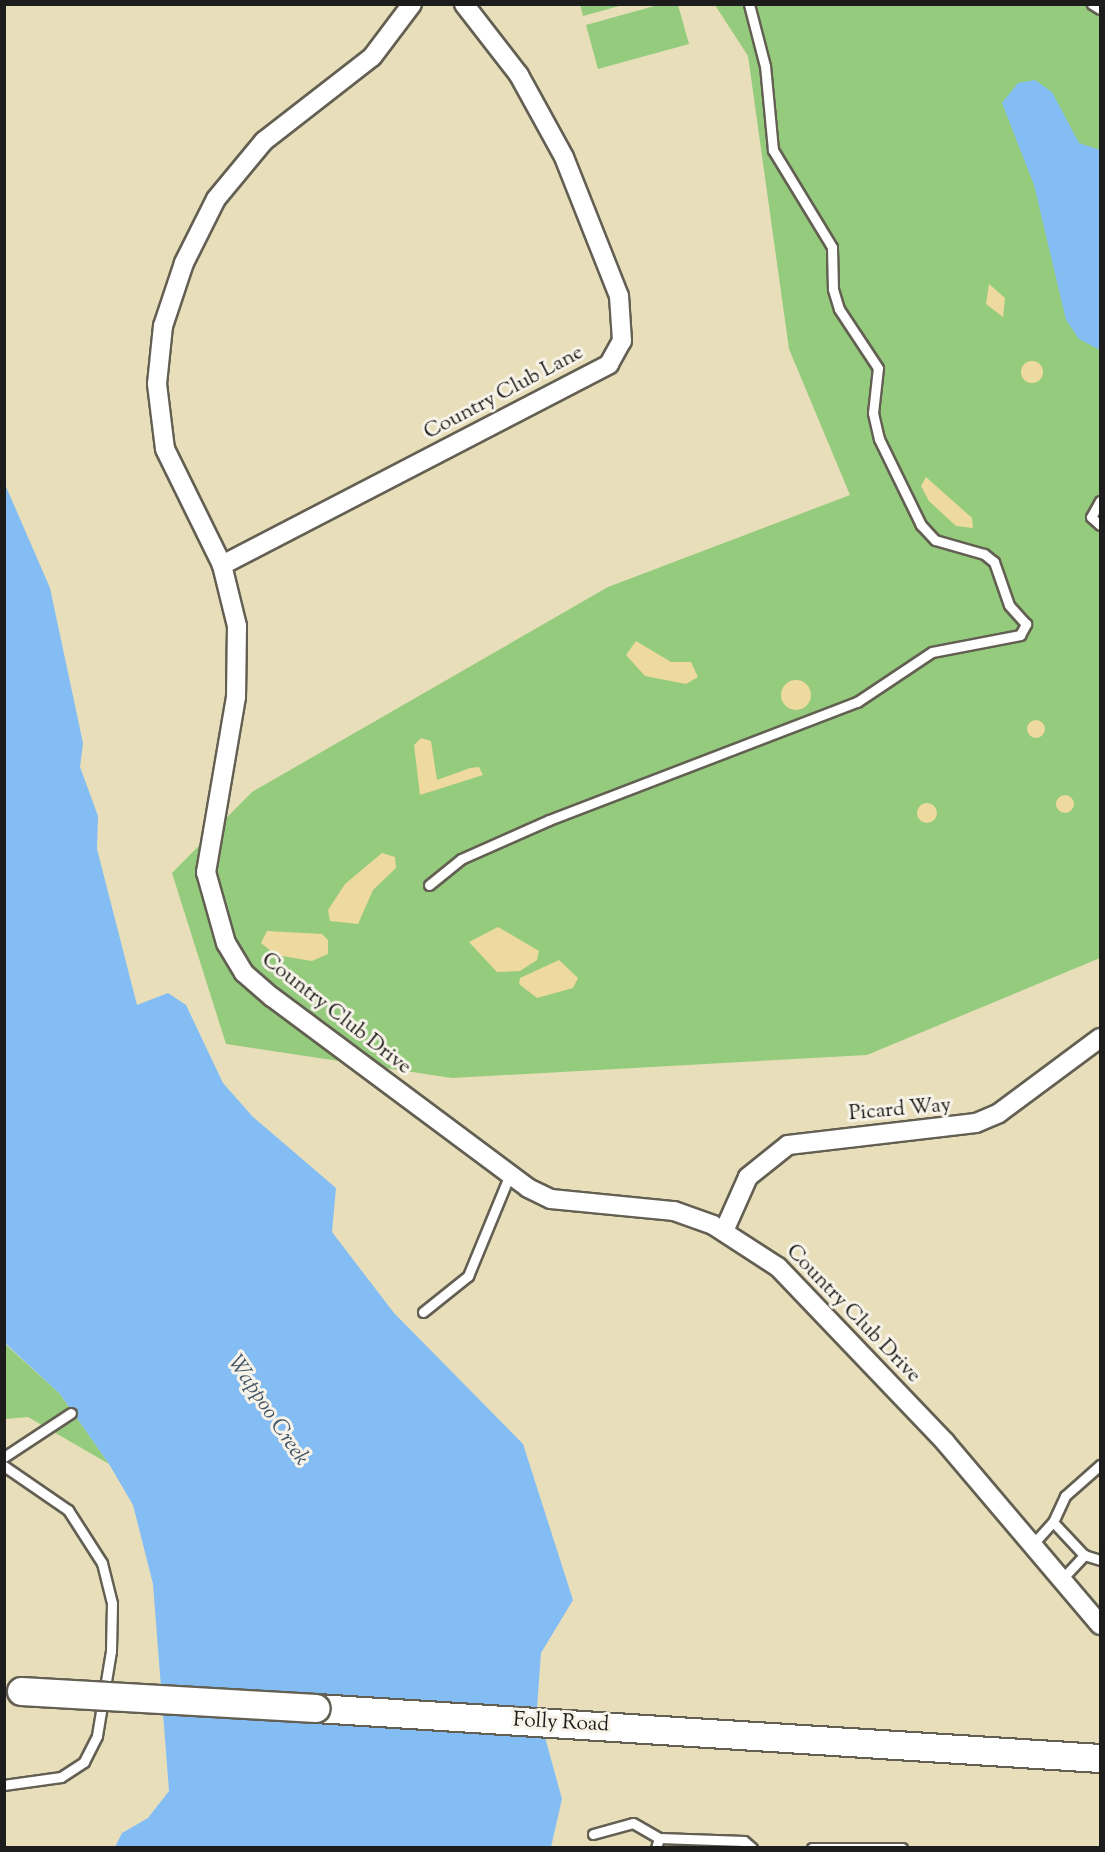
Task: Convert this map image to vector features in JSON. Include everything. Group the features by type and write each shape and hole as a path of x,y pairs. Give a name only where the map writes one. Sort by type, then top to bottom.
{"main road":[{"name":"Folly Road","path":"13,1690 1101,1758"},
{"path":"1050,1755 1101,1740"}],"street":[{"name":"Country Club Drive","path":"412,4 372,57 264,141 216,199 181,273 163,326 157,384 165,449 222,565 237,626 236,697 206,872 225,943 244,973 272,997 510,1174 551,1199 674,1210 724,1231 778,1267 945,1442 1101,1625"},
{"name":"Country Club Lane","path":"222,565 609,364 622,341 618,296 564,158 519,75 464,4"},
{"name":"Picard Way","path":"724,1231 748,1177 788,1145 976,1124 999,1113 1101,1038"}],"lane":[{"path":"429,885 461,859 549,820 857,702 932,652 1020,635 1026,624 1009,605 994,562 984,554 935,540 921,525 879,439 873,413 878,368 839,309 833,289 832,247 773,150 765,66 749,4"},
{"path":"1092,4 1101,9"},
{"path":"1101,501 1091,517 1101,525"},
{"path":"423,1312 468,1276 510,1174"},
{"path":"4,1457 71,1413"},
{"path":"1032,1545 1053,1522 1065,1496 1101,1465"},
{"path":"4,1466 68,1510 102,1563 112,1603 111,1651 98,1737 84,1762 61,1777 4,1785"},
{"path":"1053,1522 1084,1555 1101,1560"},
{"path":"1062,1579 1084,1555"},
{"path":"593,1834 633,1823 658,1843 744,1841 752,1848"},
{"path":"812,1848 902,1848"}],"green space":[{"path":"580,4 623,4 623,5 583,16"},
{"path":"658,5 678,5 689,44 598,69 586,25"},
{"path":"715,5 1100,5 1100,958 867,1055 452,1078 226,1044 172,873 252,792 608,587 850,495 789,349 748,56"},
{"path":"4,1343 60,1394 109,1464 28,1417 5,1419"}],"sand":[{"path":"989,284 1005,298 1003,317 986,304"},
{"path":"1032,361 1042,368 1043,372 1036,382 1032,383 1022,376 1021,372 1028,362"},
{"path":"926,477 972,518 973,528 956,526 929,501 921,486"},
{"path":"636,641 671,662 691,662 698,677 686,684 645,676 626,655"},
{"path":"796,680 807,684 811,695 807,706 796,710 785,706 781,695 785,684"},
{"path":"1032,720 1040,720 1045,725 1043,736 1032,738 1027,733 1027,725"},
{"path":"421,738 431,741 437,780 479,767 483,775 420,795 414,745"},
{"path":"1065,795 1071,798 1074,804 1071,810 1065,813 1059,810 1056,804 1059,798"},
{"path":"923,803 931,803 937,809 937,817 931,823 923,823 917,817 917,809"},
{"path":"382,853 395,857 396,868 373,890 358,924 330,921 328,910 345,884"},
{"path":"498,927 539,951 537,960 520,971 497,972 469,942"},
{"path":"267,931 322,934 328,940 328,954 312,961 276,955 261,943"},
{"path":"559,960 578,978 573,988 537,998 519,984 520,978"}],"water":[{"path":"1035,80 1052,92 1079,143 1100,150 1100,350 1079,339 1066,320 1034,185 1002,103 1018,83"},
{"name":"Wappoo Creek","path":"4,482 50,588 83,743 80,767 98,816 97,849 137,1005 168,993 186,1005 223,1083 253,1117 336,1188 332,1232 394,1313 523,1444 573,1600 541,1653 537,1708 562,1799 551,1847 115,1847 122,1833 148,1818 169,1791 153,1584 133,1505 109,1464 60,1394 5,1343"}]}
